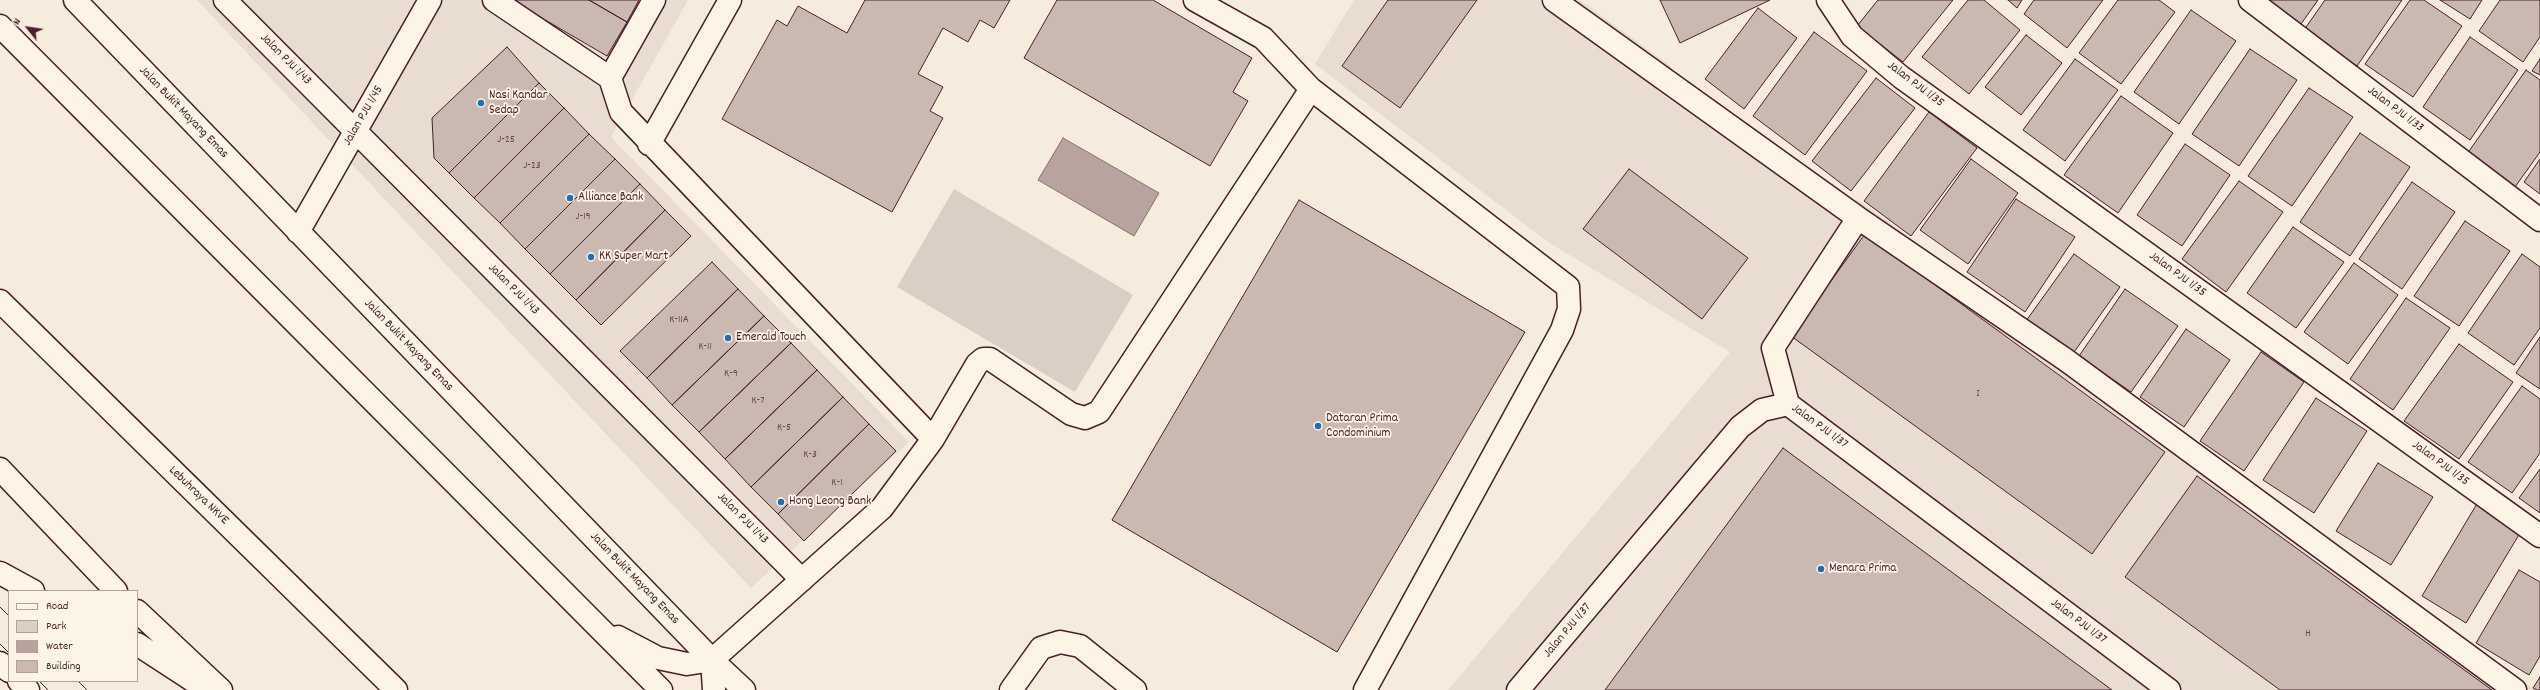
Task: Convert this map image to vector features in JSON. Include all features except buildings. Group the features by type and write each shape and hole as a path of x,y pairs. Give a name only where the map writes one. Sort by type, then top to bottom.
{"main road":[{"name":"Jalan Bukit Mayang Emas","path":"75,0 712,660 744,690"},
{"name":"Jalan PJU 1/43","path":"225,0 802,580"},
{"name":"Jalan PJU 1/45","path":"298,232 430,0"},
{"path":"494,0 610,78 621,112 649,144 933,439"},
{"path":"610,78 654,0"},
{"path":"649,144 730,0"},
{"path":"1195,0 1264,38 1311,89 1568,287 1569,309 1562,330 1365,690"},
{"path":"1554,0 1858,218 2066,360 2515,690"},
{"name":"Jalan PJU 1/35","path":"1828,0 1852,36 1901,77 2540,536"},
{"name":"Jalan PJU 1/33","path":"2250,0 2540,220"},
{"path":"0,26 599,626 661,690"},
{"path":"599,626 658,658 688,664 712,660 882,508 933,439 977,364 983,359 990,360 1071,414 1085,418 1099,412 1311,89"},
{"path":"1788,404 1773,348 1858,218"},
{"name":"Lebuhraya NKVE","path":"0,301 396,690"},
{"name":"Jalan PJU 1/37","path":"1520,689 1740,427 1762,410 1788,404 2169,690"},
{"path":"0,469 115,590"},
{"path":"0,573 31,590"},
{"path":"138,612 221,690"},
{"path":"1011,690 1041,648 1060,642 1080,646 1135,690"},
{"path":"138,645 208,690"},
{"path":"712,660 714,690"},
{"path":"0,663 8,670"},
{"path":"20,682 28,690"}],"shaded area":[{"path":"197,0 688,0 611,137 909,442 751,588"},
{"path":"1354,0 1580,0 1671,66 1655,89 1840,219 1857,199 2535,690 1448,690 1730,352 1548,242 1315,64"}],"green space":[{"path":"954,189 1133,295 1075,392 897,287"}],"water":[{"path":"1063,138 1159,193 1134,236 1038,180"}],"tram line":[{"path":"0,607 8,615"},
{"path":"0,644 8,652"},
{"path":"40,682 48,690"},
{"path":"79,682 87,690"}],"place":[{"name":"Nasi Kandar Sedap","path":"481,103"},
{"name":"Alliance Bank","path":"570,198"},
{"name":"KK Super Mart","path":"591,257"},
{"name":"Emerald Touch","path":"728,338"},
{"name":"Dataran Prima Condominium","path":"1318,426"},
{"name":"Hong Leong Bank","path":"781,502"},
{"name":"Menara Prima","path":"1821,569"}]}
